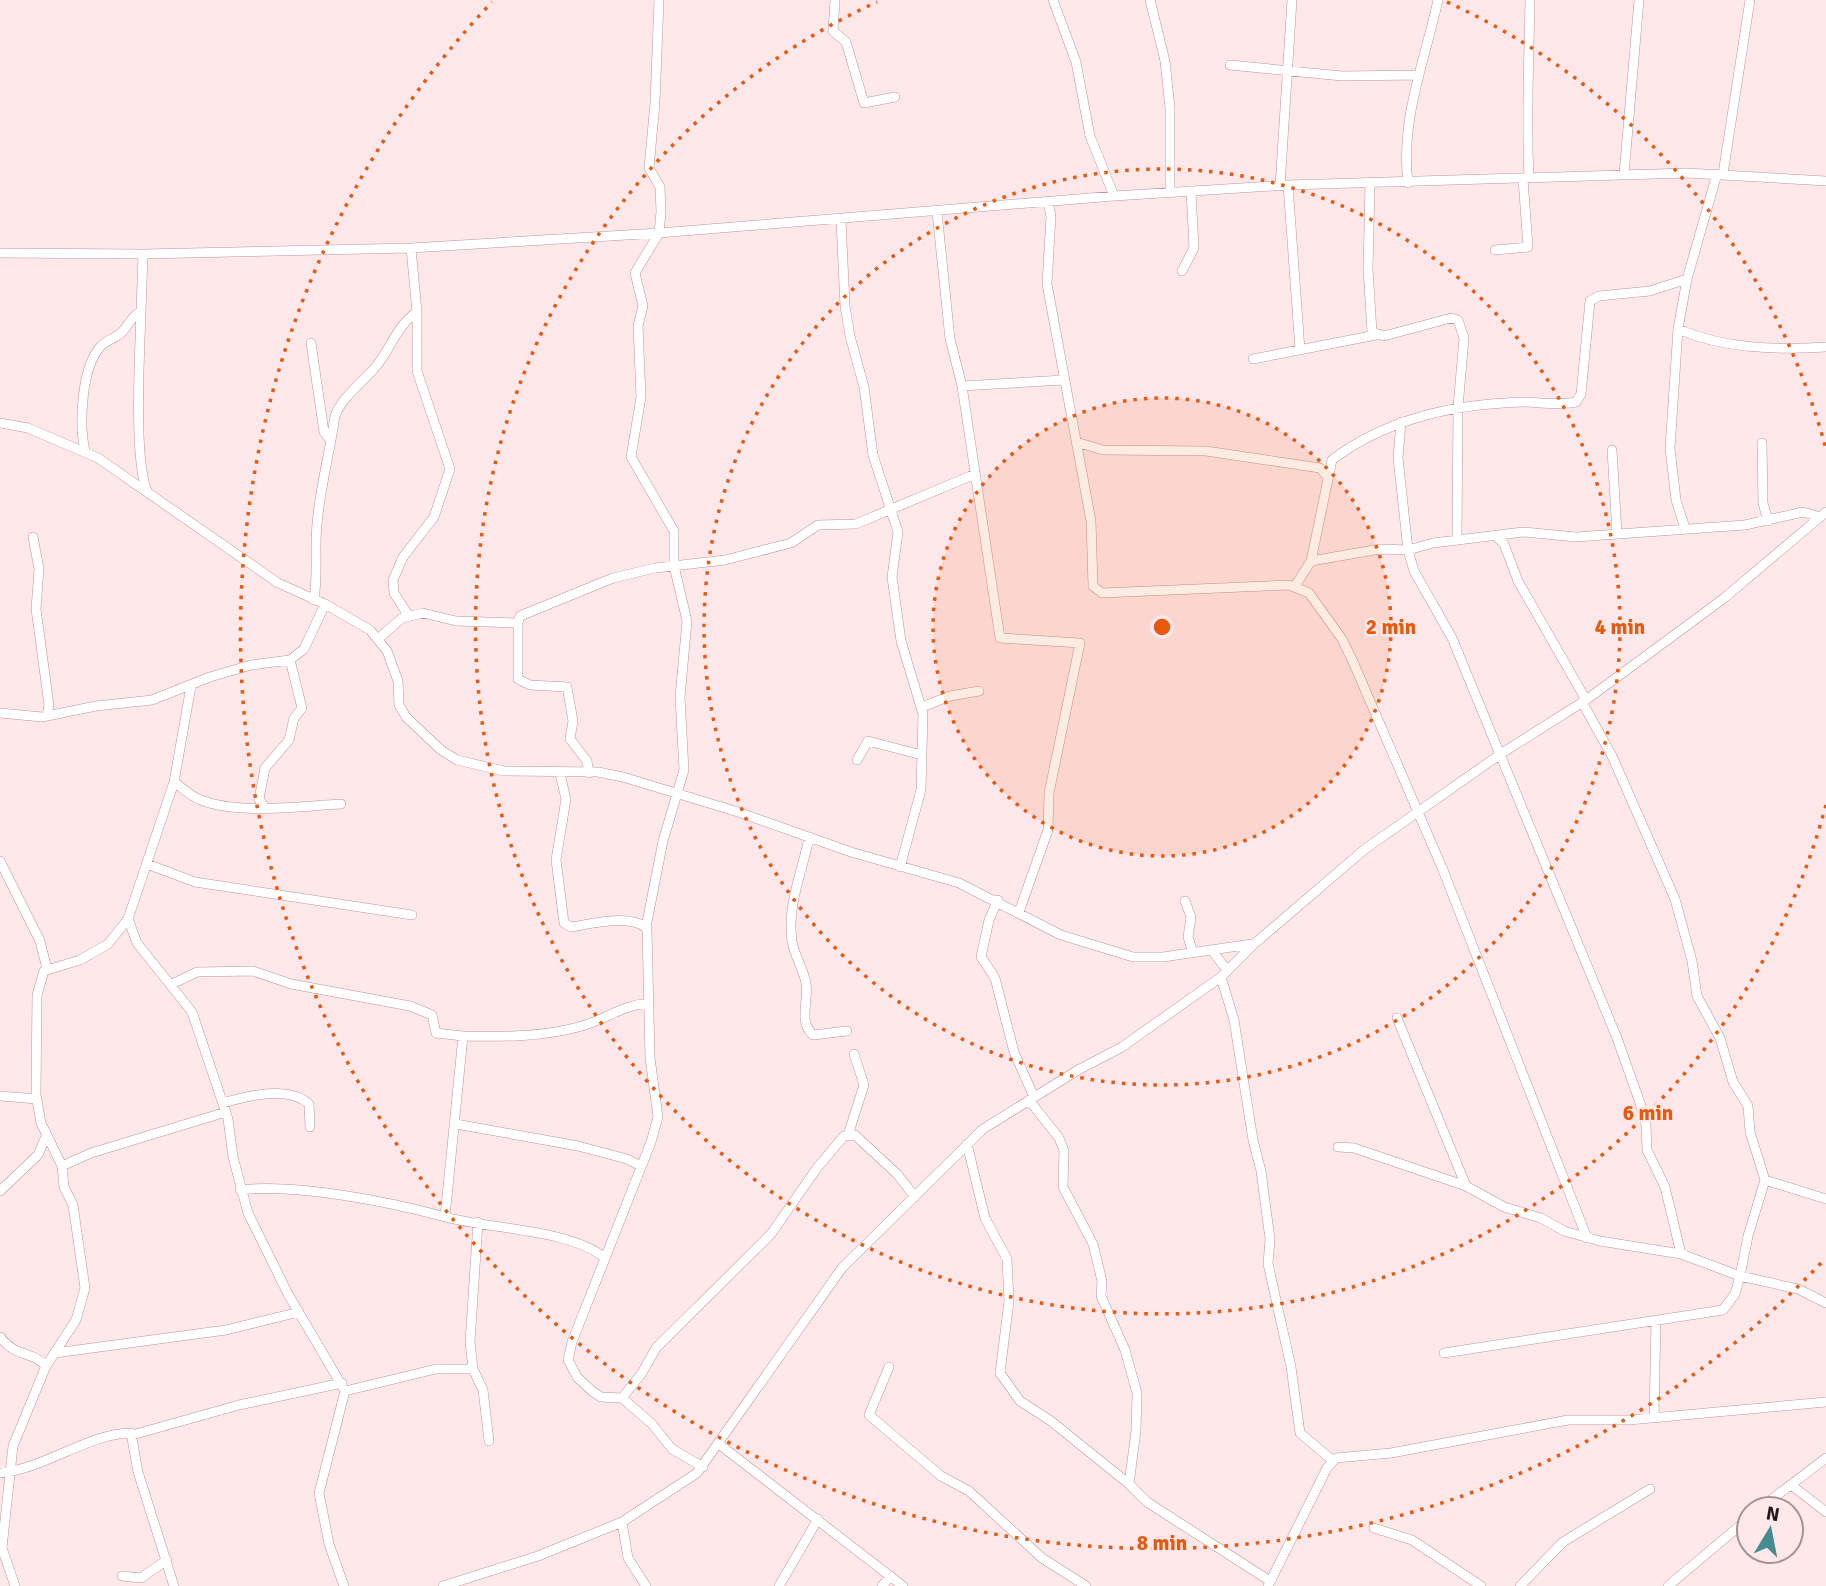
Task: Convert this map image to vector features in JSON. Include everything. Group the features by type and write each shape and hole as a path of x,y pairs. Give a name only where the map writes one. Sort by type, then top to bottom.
{"street":[{"path":"659,0 655,103 649,168 660,187 659,233 635,273 643,306 638,326 641,397 631,457 674,531 674,566 687,621 680,696 684,770 660,851 646,927 650,961 650,1058 658,1117 569,1350 568,1360 577,1377 592,1391 601,1397 622,1398 652,1424 672,1449 703,1467"},
{"path":"835,0 833,31 846,42 864,103 895,97"},
{"path":"1053,0 1076,62 1090,136 1114,196"},
{"path":"1150,0 1165,61 1170,108 1170,192"},
{"path":"1292,0 1284,185 1300,350"},
{"path":"1408,183 1405,155 1418,75 1438,0"},
{"path":"1495,250 1528,247 1526,178 1527,109 1531,73 1530,0"},
{"path":"1625,174 1639,0"},
{"path":"1685,528 1676,500 1670,448 1678,329 1687,279 1720,174 1750,0"},
{"path":"1230,65 1342,76 1418,75"},
{"path":"0,253 143,254 411,248 841,220 1114,196 1284,185 1625,174 1720,174 1826,181"},
{"path":"1370,184 1370,327 1376,335"},
{"path":"1182,271 1194,248 1191,191"},
{"path":"1048,202 1051,216 1046,273 1091,521 1092,578 1097,591 1295,586 1309,593 1342,639 1419,813 1587,1238"},
{"path":"937,212 944,301 962,386 1000,638 1080,643 1050,786 1048,831 1019,912"},
{"path":"841,220 845,306 864,387 873,455 898,532 892,577 901,641 922,707 921,790 900,867"},
{"path":"408,615 394,593 393,580 403,557 434,517 450,469 417,371 411,248"},
{"path":"143,254 140,455 142,481 149,494"},
{"path":"1320,468 1401,422 1458,407 1576,402 1581,394 1590,301 1598,296 1650,292 1687,279"},
{"path":"85,451 80,429 92,358 102,344 123,331 129,319 141,311"},
{"path":"314,600 321,501 331,441 341,404 377,366 394,336 416,312"},
{"path":"1253,359 1396,333 1446,319 1458,320 1464,338 1458,407 1457,540"},
{"path":"1678,329 1701,338 1751,346 1802,351 1826,347"},
{"path":"311,343 325,435 331,441"},
{"path":"962,386 1064,380"},
{"path":"1401,422 1398,458 1408,550 1414,571 1452,638 1502,753 1640,1103 1646,1125 1647,1150 1665,1187 1681,1254"},
{"path":"0,423 28,428 85,451 278,583 325,604 379,638 398,681 403,711 417,730 441,750 467,764 503,771 611,774 900,867 959,883 998,900 1061,935 1119,954 1149,959 1254,944"},
{"path":"1076,442 1102,450 1206,451 1320,468 1327,476"},
{"path":"1762,443 1763,503 1768,521"},
{"path":"1612,450 1617,533"},
{"path":"1295,586 1311,561 1332,460"},
{"path":"589,773 587,761 569,739 573,721 567,687 530,685 518,679 520,616 613,578 674,566 725,560 791,543 818,525 856,524 975,474"},
{"path":"1311,561 1380,549 1408,550 1508,533 1535,532 1576,537 1768,521 1803,512 1823,515"},
{"path":"443,1586 538,1556 622,1522 703,1467 720,1445 757,1384 842,1268 983,1129 1122,1046 1224,973 1365,849 1502,753 1584,701 1723,599 1823,515"},
{"path":"1503,544 1508,533"},
{"path":"1444,1353 1723,1310 1735,1294 1748,1236 1765,1180 1750,1132 1748,1106 1733,1082 1720,1038 1697,996 1692,961 1675,899 1612,756 1518,581 1503,544 1495,535"},
{"path":"33,537 38,569 36,610 49,705 47,716"},
{"path":"0,713 47,716 152,701 251,665 290,660 304,649 325,604"},
{"path":"379,638 408,615 430,614 456,621 495,625 518,623"},
{"path":"264,807 259,799 265,768 289,740 294,718 302,708 290,660"},
{"path":"15,1586 3,1554 13,1446 46,1367 76,1320 85,1288 73,1205 64,1187 62,1166 46,1136 37,1099 37,995 41,973 80,960 108,944 128,919 174,782 191,686"},
{"path":"922,707 950,696 979,691"},
{"path":"49,705 61,713"},
{"path":"857,760 862,746 868,741 922,755"},
{"path":"560,774 566,799 556,860 564,923 571,927 623,922 646,927"},
{"path":"174,782 200,800 241,807 341,804"},
{"path":"808,838 796,883 791,927 796,958 806,983 804,1014 808,1030 813,1035 847,1031"},
{"path":"0,861 40,941 47,969"},
{"path":"147,864 195,883 412,915"},
{"path":"988,895 989,920"},
{"path":"998,900 989,920 981,957 995,978 1014,1052 1031,1099 1059,1138 1064,1151 1063,1187 1093,1244 1102,1281 1101,1296 1125,1350 1137,1393 1136,1432 1129,1483"},
{"path":"1185,901 1191,917 1188,937 1193,953"},
{"path":"128,919 137,943 192,1012 225,1107 240,1190 264,1248 344,1387 319,1493 329,1544 344,1586"},
{"path":"1213,951 1224,973 1234,1020 1253,1140 1261,1171 1270,1239 1268,1264 1291,1367 1300,1433 1332,1460 1391,1453 1567,1420 1654,1417 1826,1402"},
{"path":"172,984 197,972 238,969 265,973 292,984 410,1006 432,1016 436,1032 463,1036 543,1034 582,1026 635,1004 649,1003"},
{"path":"1397,1018 1465,1186"},
{"path":"445,1217 463,1036"},
{"path":"622,1398 642,1373 656,1348 771,1234 817,1168 848,1135 864,1085 854,1054"},
{"path":"62,1166 91,1153 264,1094 300,1098 309,1104 310,1127"},
{"path":"0,1096 37,1099"},
{"path":"456,1124 578,1146 627,1159 641,1166"},
{"path":"848,1135 855,1135 870,1147 915,1197"},
{"path":"0,1191 38,1155 46,1136"},
{"path":"967,1144 985,1218 1007,1259 1009,1301 1000,1373 1020,1401 1051,1421 1129,1483 1147,1502 1269,1585 1332,1460"},
{"path":"1338,1147 1354,1148 1465,1186 1504,1207 1587,1238 1681,1254 1740,1276 1798,1289 1826,1303"},
{"path":"38,1155 56,1157"},
{"path":"1765,1180 1826,1199"},
{"path":"240,1190 262,1187 391,1204 556,1238 590,1249 605,1258"},
{"path":"478,1222 470,1342 473,1369 483,1390 489,1441"},
{"path":"55,1353 226,1330 299,1312"},
{"path":"1654,1417 1656,1321"},
{"path":"0,1337 5,1349 36,1359 46,1367"},
{"path":"889,1367 869,1415 941,1476 969,1491 1042,1558 1086,1586"},
{"path":"0,1474 120,1434 132,1435 239,1405 436,1369 473,1369"},
{"path":"132,1435 138,1472 174,1586"},
{"path":"720,1445 903,1586"},
{"path":"1778,1495 1826,1458"},
{"path":"1791,1485 1826,1511"},
{"path":"1520,1586 1563,1542 1650,1489"},
{"path":"779,1586 818,1519"},
{"path":"0,1529 6,1521"},
{"path":"622,1522 628,1558 646,1586"},
{"path":"1374,1528 1412,1540 1481,1586"},
{"path":"1668,1586 1735,1530"},
{"path":"122,1576 141,1578 167,1560"},
{"path":"882,1586 890,1577"}]}
